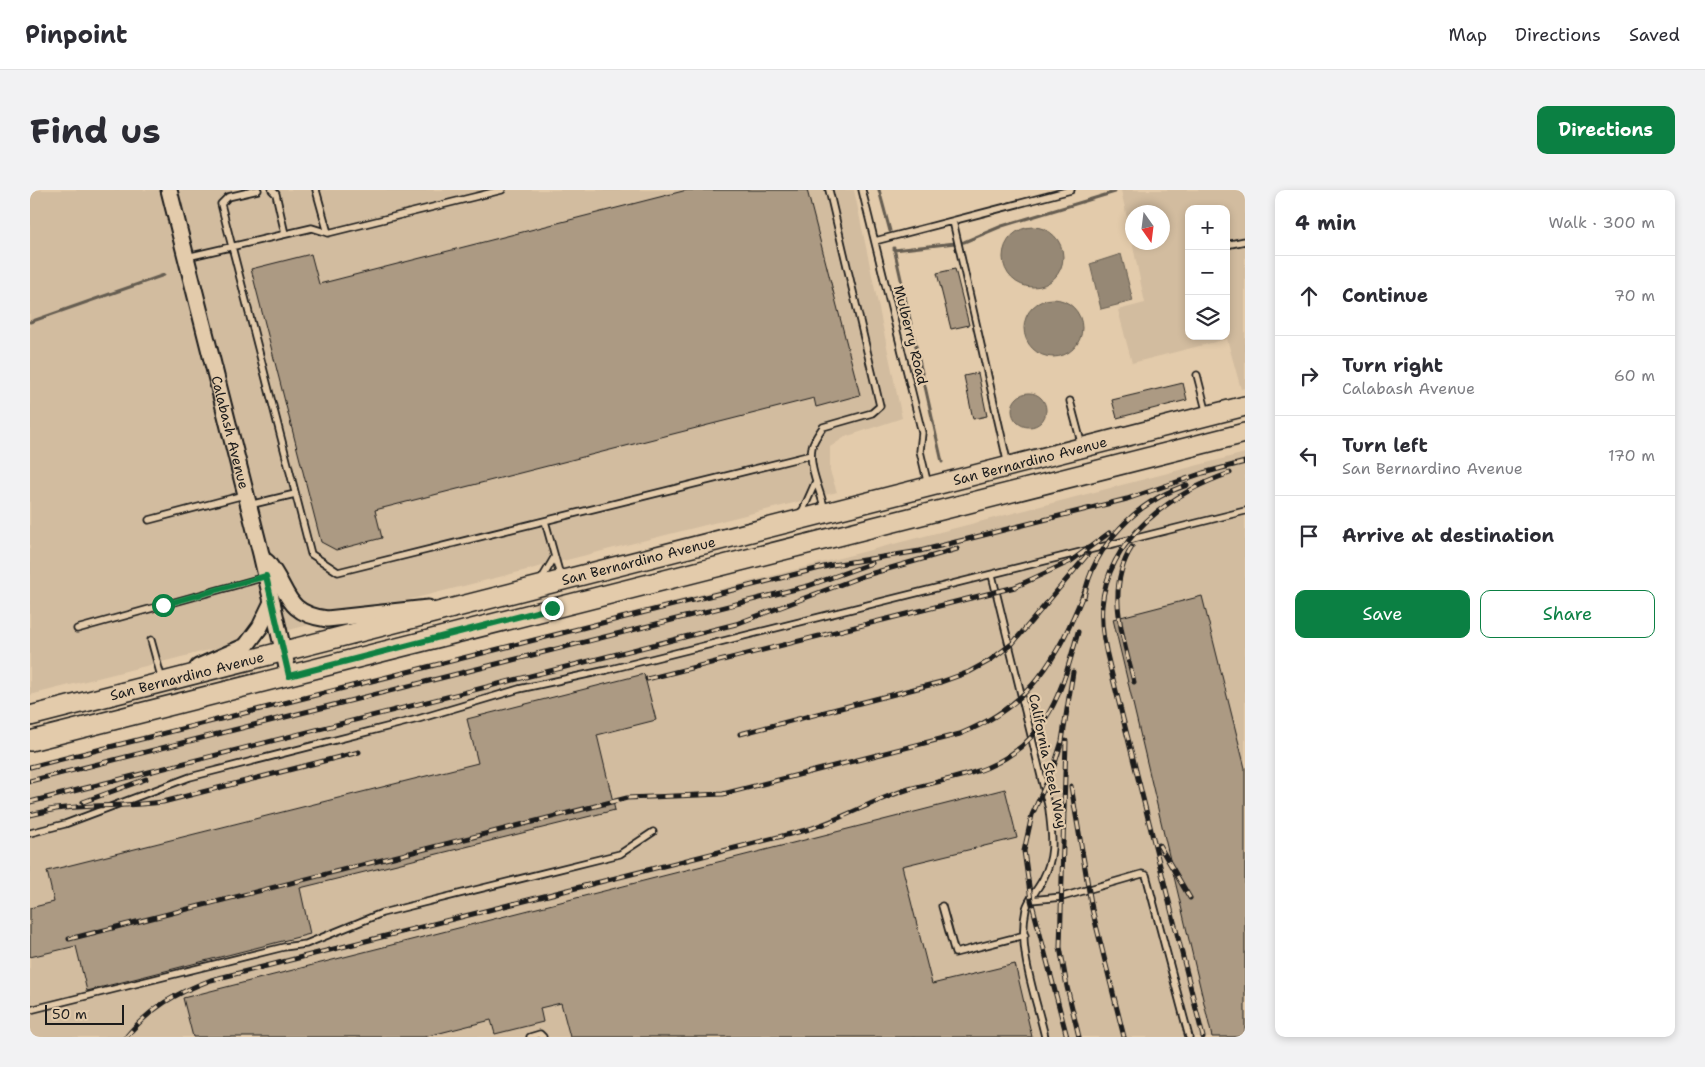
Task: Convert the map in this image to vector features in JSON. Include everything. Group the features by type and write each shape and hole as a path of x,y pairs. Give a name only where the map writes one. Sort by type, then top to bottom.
{"main road":[{"name":"San Bernardino Avenue","path":"30,716 1245,406"},
{"name":"San Bernardino Avenue","path":"30,741 1245,433"},
{"path":"672,578 717,557 806,534 817,529 826,513"},
{"path":"402,646 454,624 544,601 561,581"}],"street":[{"name":"Calabash Avenue","path":"169,190 261,554 289,676"},
{"path":"261,554 271,566 287,598 298,609 312,617 327,619 479,602"},
{"path":"163,682 246,646 260,627 272,602"}],"lane":[{"path":"258,190 228,197 221,204 311,554 338,572 812,455"},
{"path":"272,190 276,194 285,234"},
{"path":"316,190 328,233"},
{"path":"185,258 312,228 328,233 502,190"},
{"path":"790,523 803,510 815,483 812,446 823,427 872,413 880,406 829,190"},
{"name":"Mulberry Road","path":"862,190 922,433 920,452 929,487"},
{"path":"875,241 1071,190"},
{"path":"952,221 1008,467"},
{"path":"1230,244 1245,241"},
{"path":"1197,375 1208,416"},
{"path":"1070,400 1082,448"},
{"path":"815,483 821,491 826,513"},
{"path":"149,520 247,500 295,494"},
{"path":"30,833 65,824 190,777 418,719 528,687 607,670 1245,511"},
{"path":"545,521 561,581"},
{"path":"537,587 554,558"},
{"name":"California Steel Way","path":"992,575 1049,809 1053,846 1051,862 1026,907 1025,935 1026,958 1045,1037"},
{"path":"77,629 266,576"},
{"path":"151,640 163,682"},
{"path":"30,1010 306,944 382,913 620,854 653,832"},
{"path":"1031,900 1062,897 1142,874 1146,875 1189,1037"},
{"path":"942,906 955,953 1025,935"},
{"path":"530,1037 540,1034 543,1037"}],"shaded area":[{"path":"30,190 854,190 902,418 845,437 830,447 830,471 837,492 30,695"},
{"path":"1121,190 1245,190 1245,388 1241,389 1227,340 1230,340 1230,205 1185,205 1185,340 1223,340 1132,363 1118,310 1145,303 1134,250 1170,250 1170,205 1125,205 1125,209"},
{"path":"1033,227 1049,232 1054,236 1058,241 1063,257 1058,273 1054,278 1049,282 1033,287 1017,282 1012,278 1008,273 1003,257 1008,241 1012,236 1017,232"},
{"path":"1121,254 1133,301 1101,309 1090,264"},
{"path":"1047,299 1059,299 1074,307 1082,322 1082,334 1074,349 1059,357 1047,357 1032,349 1024,334 1024,322 1032,307"},
{"path":"1029,393 1041,398 1046,410 1041,422 1029,427 1017,422 1012,410 1017,398"},
{"path":"1245,453 1245,1037 30,1037 30,768"}],"building":[{"path":"687,190 807,190 860,395 816,407 814,398 375,510 382,538 336,550 321,542 251,269 311,254 319,284"},
{"path":"955,269 969,325 951,329 937,273"},
{"path":"978,373 987,416 973,419 964,376"},
{"path":"1183,383 1187,400 1117,418 1112,400"},
{"path":"1202,596 1245,768 1245,1037 1212,1037 1113,619"},
{"path":"644,674 656,720 597,735 615,810 300,888 310,934 87,991 76,946 30,957 30,908 54,902 47,871 478,763 467,719"},
{"path":"1005,789 1017,838 902,866 932,984 1015,964 1032,1037 570,1037 561,1003 540,1008 543,1022 495,1034 491,1020 424,1037 193,1037 183,998"}],"waterway":[{"path":"879,190 890,231"},
{"path":"894,250 964,242 1002,226 1115,192"},
{"path":"894,248 942,462"},
{"path":"30,322 164,275"}],"railway":[{"path":"30,767 832,565 920,551 1127,499 1203,473 1245,462"},
{"path":"1203,1037 1108,660 1103,637 1102,606 1107,582 1116,559 1130,539 1146,522 1165,506 1186,493 1230,473"},
{"path":"1084,597 1089,578 1097,560 1120,528 1151,502 1187,485"},
{"path":"647,679 1015,587 1071,561 1109,533"},
{"path":"1132,547 1119,579 1118,596 1121,631 1134,682"},
{"path":"30,802 736,624 863,576 957,549"},
{"path":"740,734 941,682 969,672 989,661 1013,643 1088,554"},
{"path":"30,781 808,586 872,563"},
{"path":"69,939 627,798 723,794 960,734 1006,709 1024,694 1039,677 1064,638 1085,590"},
{"path":"126,1037 144,1018 164,1002 186,990 211,980 806,830 909,789 967,775 986,768 1007,757 1024,744 1038,729 1058,694 1078,632"},
{"path":"1067,1037 1031,900 1024,851 1032,815 1054,766 1062,741 1073,672"},
{"path":"1066,741 1060,947 1079,1037"},
{"path":"49,810 163,802 359,752"},
{"path":"83,802 146,779"},
{"path":"1071,786 1092,909 1124,1037"},
{"path":"30,815 56,809"},
{"path":"1159,845 1190,898"}],"route":[{"path":"163,605 266,576 289,676 552,608"}]}
